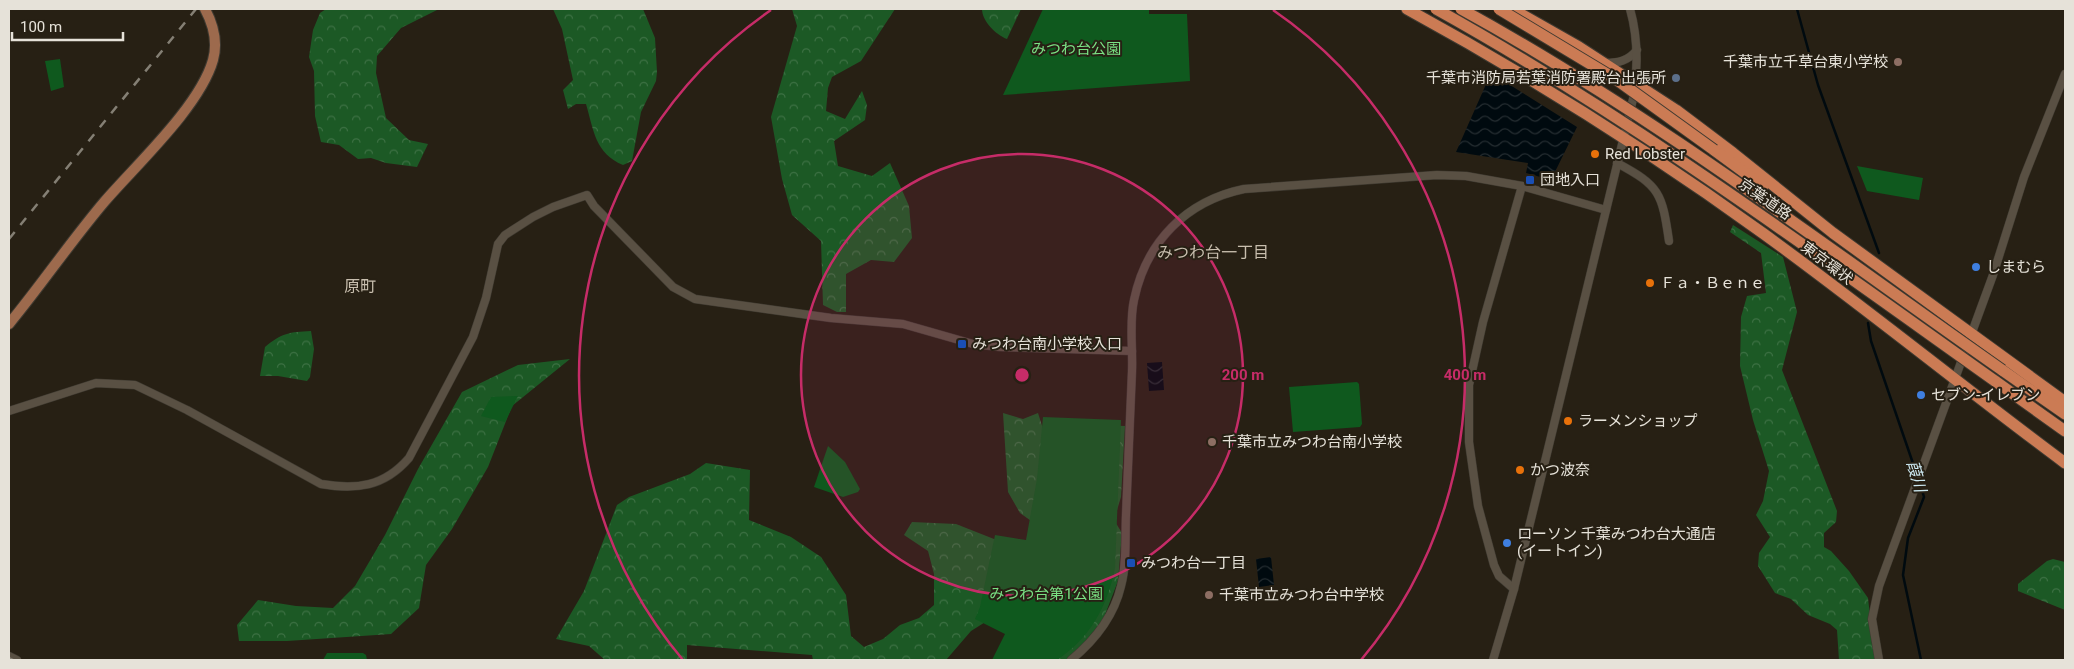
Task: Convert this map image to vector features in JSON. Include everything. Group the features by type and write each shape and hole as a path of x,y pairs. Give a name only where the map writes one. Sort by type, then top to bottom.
{"highway":[{"name":"東京環状","path":"1407,9 1524,76 1623,139 1764,234 2065,463"},
{"name":"京葉道路","path":"1436,9 1617,116 1783,230 2065,430"},
{"name":"京葉道路","path":"1462,9 1671,137 2065,414"},
{"path":"1501,9 1527,18"},
{"path":"1501,9 1617,80 1767,189 1833,233"},
{"name":"東京環状","path":"1512,9 1603,62 1676,110 1833,233 2065,402"}],"main road":[{"path":"9,324 104,202 163,136 208,74 214,58 214,31 207,13"}],"street":[{"path":"1493,660 1514,589 1636,84 1637,50 1634,21 1630,9"},
{"path":"1603,62 1626,60 1637,50"},
{"path":"1878,660 1872,629 1872,610 1879,586 1993,275 2024,177 2065,74"},
{"path":"1616,163 1642,178 1658,194 1665,209 1670,241"},
{"path":"1071,660 1084,649 1108,617 1121,586 1133,301 1140,280 1158,243 1180,219 1201,204 1219,195 1258,188 1437,175 1479,178 1522,186 1606,210"},
{"path":"1514,589 1499,576 1478,506 1469,442 1469,385 1479,338 1522,186"},
{"path":"9,411 96,383 135,385 187,410 321,484 356,487 373,483 395,472 409,458 474,337 486,298 498,244 505,235 532,217 587,195 594,206 667,281 695,299 831,318 903,324 973,344 1000,347 1132,351"},
{"path":"9,656 16,660"}],"green space":[{"path":"326,9 439,9 401,28 377,56 376,73 386,118 409,140 428,144 417,167 386,163 371,158 358,159 339,145 321,142 315,116 314,71 309,57 313,30 320,13"},
{"path":"553,9 643,9 655,38 657,72 656,81 641,112 632,161 623,165 614,160 601,148 586,104 576,104 568,109 563,90 573,80 562,29"},
{"path":"792,9 895,9 861,61 832,77 828,88 826,111 845,119 862,91 867,105 865,120 834,141 838,166 872,176 890,163 909,206 912,238 894,262 871,260 846,274 846,312 837,312 823,305 821,241 792,215 782,179 771,117 797,26"},
{"path":"982,9 1021,9 1007,39 990,27 984,18"},
{"name":"みつわ台公園","path":"1043,9 1149,9 1149,14 1187,14 1190,81 1003,95"},
{"path":"60,59 64,87 51,91 45,61"},
{"path":"1857,166 1923,178 1919,200 1867,191"},
{"path":"1733,225 1783,257 1797,312 1782,370 1837,511 1836,522 1824,533 1824,547 1831,551 1849,571 1868,598 1875,660 1839,660 1837,630 1830,624 1808,615 1791,599 1775,593 1758,566 1759,553 1770,537 1756,515 1763,501 1769,471 1753,420 1740,366 1741,317 1747,296 1766,293 1761,253 1730,232"},
{"path":"311,331 314,349 310,377 307,381 278,376 260,376 265,347 286,334"},
{"path":"570,359 512,406 488,467 452,529 426,565 419,608 391,634 287,641 239,641 237,625 258,600 296,606 333,608 355,586 385,535 418,469 462,392 518,365"},
{"path":"1357,382 1359,384 1362,424 1360,427 1293,432 1289,387"},
{"path":"518,396 505,422 481,416 491,397"},
{"path":"1003,413 1023,419 1038,413 1045,435 1066,424 1125,426 1121,497 1114,520 1122,533 1118,581 1103,620 1073,656 1066,660 998,660 1012,630 998,614 971,631 946,660 813,660 812,655 687,645 687,660 605,660 589,646 556,639 584,591 617,505 629,497 690,474 706,463 750,470 749,520 791,537 821,557 846,595 851,636 864,647 883,639 900,625 919,618 934,605 934,574 928,551 904,535 912,522 956,524 994,539 1028,542 1034,523 1020,513 1008,492"},
{"name":"みつわ台第1公園","path":"1043,417 1121,420 1115,568 1102,608 1088,632 1057,660 992,660 1005,634 975,619 980,607 995,535 1026,540 1037,479"},
{"path":"828,446 845,462 860,489 858,492 843,497 814,487"},
{"path":"2053,559 2065,562 2065,610 2018,591 2018,584 2047,561"},
{"path":"327,653 363,653 366,655 367,660 323,660"}],"water":[{"path":"1491,73 1577,127 1551,180 1526,173 1528,163 1456,152"},
{"path":"1162,362 1164,390 1149,391 1147,363"},
{"path":"1271,557 1274,585 1259,587 1256,559"}],"waterway":[{"name":"葭川","path":"1797,9 1818,85 1879,253"},
{"name":"葭川","path":"1868,323 1871,341 1917,475"},
{"name":"葭川","path":"1920,483 1924,497 1908,538 1903,575 1921,660"}],"railway":[{"path":"9,239 196,9"},
{"path":"9,658 13,660"}],"place":[{"name":"千葉市立千草台東小学校","path":"1898,62"},
{"name":"千葉市消防局若葉消防署殿台出張所","path":"1676,78"},
{"name":"Red Lobster","path":"1595,154"},
{"name":"団地入口","path":"1530,180"},
{"name":"しまむら","path":"1976,267"},
{"name":"Ｆａ・Ｂｅｎｅ","path":"1650,283"},
{"name":"みつわ台南小学校入口","path":"962,344"},
{"name":"セブン-イレブン","path":"1921,395"},
{"name":"ラーメンショップ","path":"1568,421"},
{"name":"千葉市立みつわ台南小学校","path":"1212,442"},
{"name":"かつ波奈","path":"1520,470"},
{"name":"ローソン 千葉みつわ台大通店 (イートイン)","path":"1507,543"},
{"name":"みつわ台一丁目","path":"1131,563"},
{"name":"千葉市立みつわ台中学校","path":"1209,595"}],"district":[{"name":"みつわ台一丁目","path":"1213,252"},
{"name":"原町","path":"360,286"}]}
